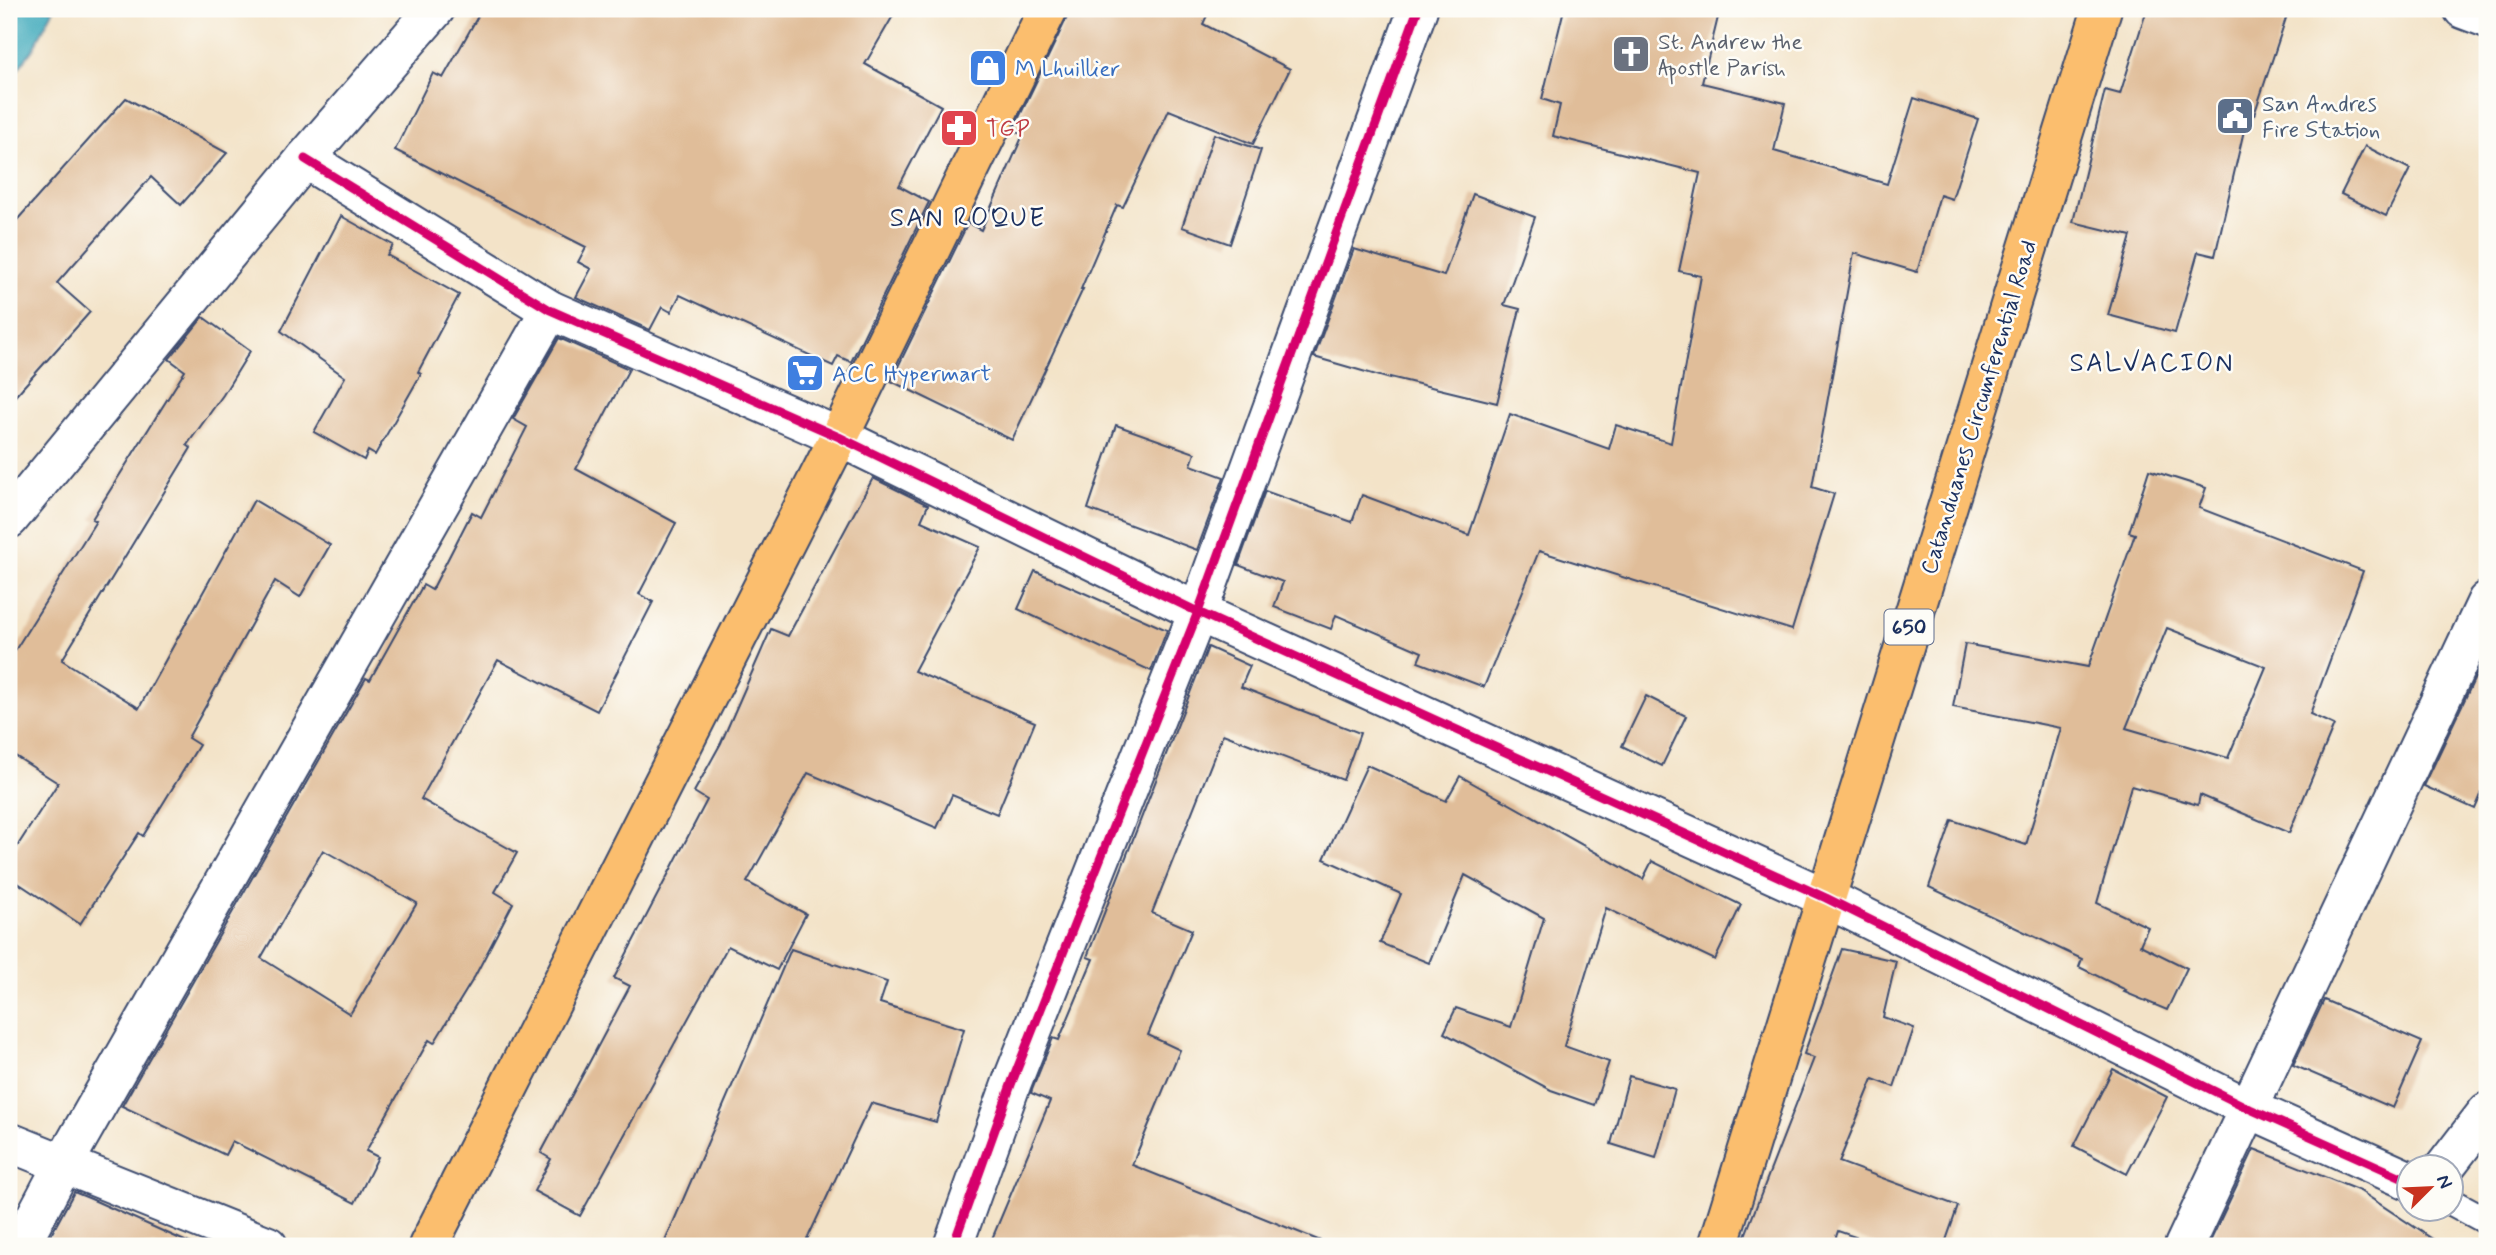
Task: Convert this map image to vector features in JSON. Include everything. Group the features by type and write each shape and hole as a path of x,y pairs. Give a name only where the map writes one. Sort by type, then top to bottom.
{"main road":[{"path":"428,1246 839,437 1048,9"},
{"name":"Catanduanes Circumferential Road","path":"1718,1246 2102,9"}],"street":[{"path":"9,519 305,159 435,9"},
{"path":"953,1246 1012,1082 1198,612 1418,9"},
{"path":"2463,9 2487,18"},
{"path":"305,159 550,310 839,437 1198,612 1826,898 2250,1109 2394,1173"},
{"path":"20,1246 64,1163 550,310"},
{"path":"2184,1246 2487,601"},
{"path":"2454,1154 2487,1112"},
{"path":"9,1142 268,1246"}],"lane":[{"path":"2464,1208 2487,1221"}],"water":[{"path":"9,9 54,9 33,49 9,81"}],"building":[{"path":"482,9 897,9 865,64 941,106 899,186 929,202 851,362 838,356 833,366 680,295 671,312 662,307 650,330 576,297 591,269 578,262 586,247 395,150 433,73 443,78"},
{"path":"1071,9 1210,9 1203,24 1290,69 1253,144 1169,110 1123,207 1117,205 1083,289 1012,440 891,381 968,223 981,230 1023,135 1013,130"},
{"path":"1564,9 1720,9 1702,83 1785,103 1774,151 1887,184 1914,98 1978,119 1952,199 1940,195 1917,272 1854,253 1812,487 1834,494 1792,630 1539,551 1484,687 1418,662 1422,652 1336,615 1331,629 1274,607 1283,582 1238,565 1265,491 1352,522 1362,495 1469,535 1510,414 1609,449 1616,425 1671,443 1701,276 1679,271 1700,173 1553,136 1560,105 1542,99"},
{"path":"2147,9 2289,9 2254,115 2248,113 2215,256 2198,252 2175,333 2108,315 2131,236 2073,222 2105,90 2120,94"},
{"path":"126,98 227,153 181,205 151,177 57,283 90,312 9,403 9,229"},
{"path":"1214,134 1261,150 1230,244 1182,227"},
{"path":"2365,146 2410,169 2386,216 2341,194"},
{"path":"1473,194 1535,217 1504,305 1520,309 1497,403 1390,379 1314,357 1354,249 1444,276"},
{"path":"341,216 393,245 387,255 459,295 418,372 421,374 375,455 368,451 364,460 314,432 345,377 281,331"},
{"path":"203,317 250,351 187,445 191,448 62,660 139,708 254,500 330,545 300,597 275,581 188,738 199,745 143,836 139,833 80,924 9,877 9,859 58,783 9,752 9,660 96,521 92,519 185,371 169,359"},
{"path":"559,338 629,369 576,469 676,523 639,594 653,602 597,711 498,660 421,799 517,853 495,892 513,903 475,976 434,1043 429,1040 366,1151 378,1157 355,1203 232,1141 225,1155 122,1106 366,678 370,680 423,585 432,590 472,512 481,517 527,427 513,419","holes":["323,850 417,903 350,1014 261,958"]},
{"path":"1116,425 1195,453 1191,465 1224,477 1197,550 1088,509"},
{"path":"2149,470 2206,488 2199,508 2363,571 2310,714 2334,725 2289,833 2200,795 2198,805 2131,786 2097,903 2148,927 2140,945 2187,968 2167,1010 2124,992 2126,990 2079,967 2082,959 1929,887 1952,820 2026,845 2061,728 1953,707 1965,644 2088,667 2135,534 2129,532","holes":["2167,628 2266,667 2228,758 2126,728"]},
{"path":"873,478 928,505 921,521 980,547 914,671 1035,722 997,814 952,795 937,828 808,773 747,882 806,914 777,970 728,946 580,1216 534,1191 551,1159 541,1153 630,986 614,978 707,800 694,792 721,743 771,629 788,636"},
{"path":"1035,571 1167,630 1151,671 1018,609"},
{"path":"1208,647 1250,666 1241,687 1360,733 1343,780 1223,734 1152,913 1192,930 1148,1035 1180,1050 1132,1165 1328,1246 989,1246 1050,1101 1031,1093 1032,1090 1053,1038 1059,1040 1093,959 1087,957"},
{"path":"2487,652 2487,781 2475,809 2424,786"},
{"path":"1646,696 1686,716 1662,766 1622,746"},
{"path":"1367,765 1446,801 1460,776 1643,879 1652,861 1741,905 1715,960 1606,908 1564,1046 1609,1062 1594,1105 1551,1090 1444,1033 1456,1008 1511,1027 1544,918 1465,875 1429,963 1380,943 1401,894 1324,859"},
{"path":"791,949 887,982 880,1003 964,1029 936,1122 871,1103 804,1246 663,1246"},
{"path":"1842,949 1896,961 1883,1017 1914,1028 1894,1087 1873,1079 1839,1162 1958,1206 1944,1246 1881,1246 1838,1231 1833,1246 1741,1246 1814,1058 1804,1054"},
{"path":"2324,1000 2422,1042 2393,1108 2293,1065"},
{"path":"2113,1069 2167,1097 2127,1174 2074,1146"},
{"path":"1629,1076 1675,1089 1656,1158 1611,1144"},
{"path":"2254,1149 2360,1191 2394,1214 2394,1224 2410,1224 2443,1246 2208,1246"},
{"path":"74,1192 91,1199 196,1246 45,1246"}],"cycle path":[{"path":"953,1246 1012,1082 1198,612 1418,9"},
{"path":"305,159 550,310 839,437 1198,612 1826,898 2250,1109 2394,1174"}],"place":[{"name":"St. Andrew the Apostle Parish","path":"1631,54"},
{"name":"M Lhuillier","path":"988,68"},
{"name":"San Andres Fire Station","path":"2235,116"},
{"name":"TGP","path":"959,128"},
{"name":"ACC Hypermart","path":"805,373"}],"district":[{"name":"SAN ROQUE","path":"968,217"},
{"name":"SALVACION","path":"2152,362"}]}
